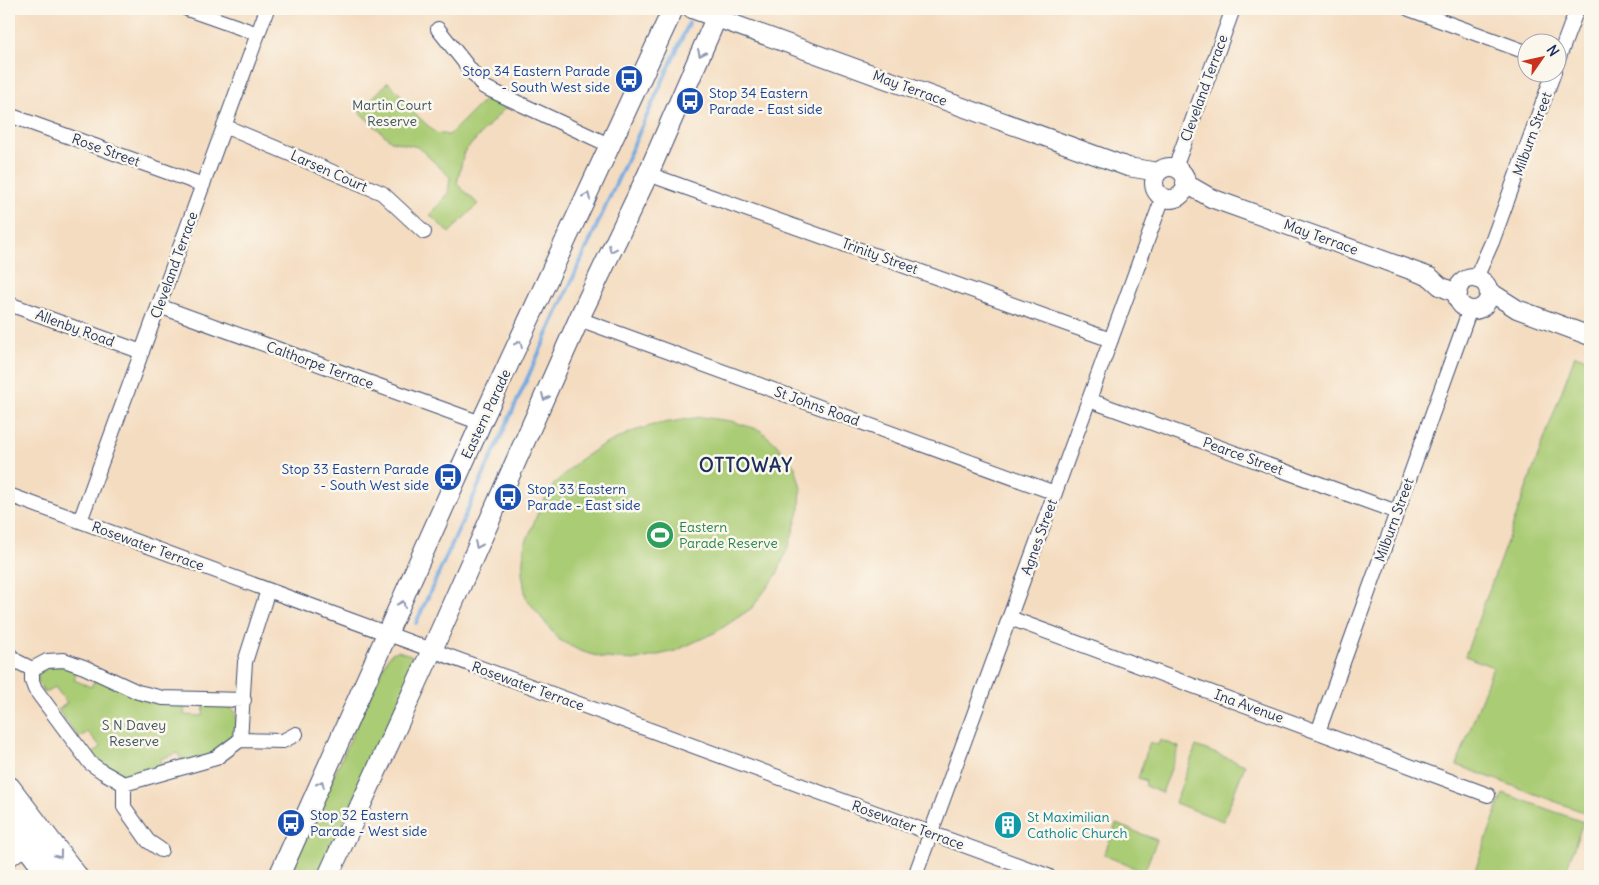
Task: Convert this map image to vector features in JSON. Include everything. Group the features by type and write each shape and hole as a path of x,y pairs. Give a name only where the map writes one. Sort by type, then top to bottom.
{"highway":[{"path":"9,789 35,839 51,876"},
{"path":"9,821 35,839 75,876"}],"main road":[{"name":"Eastern Parade","path":"280,876 482,423 673,9"},
{"path":"328,876 432,650 580,319 648,174 718,13"}],"street":[{"path":"187,9 258,34"},
{"name":"Cleveland Terrace","path":"80,521 267,9"},
{"name":"May Terrace","path":"692,9 718,13 1163,181"},
{"name":"Cleveland Terrace","path":"1163,181 1233,9"},
{"path":"1409,9 1431,13 1516,48"},
{"name":"Milburn Street","path":"1566,39 1577,9"},
{"path":"438,30 484,87 609,145"},
{"name":"Milburn Street","path":"1465,285 1492,242 1550,82"},
{"name":"Rose Street","path":"9,115 203,185"},
{"name":"Larsen Court","path":"224,126 382,194 424,232"},
{"name":"Trinity Street","path":"648,174 1111,340"},
{"path":"1182,174 1183,188 1173,198 1163,181 1182,174"},
{"name":"Agnes Street","path":"915,876 1090,400 1163,181"},
{"name":"May Terrace","path":"1183,188 1195,198 1211,198 1430,278 1440,286 1465,285"},
{"path":"1480,302 1484,282 1465,285 1461,304 1480,302 1517,309 1590,336"},
{"name":"Milburn Street","path":"1318,732 1397,512 1480,302"},
{"name":"Allenby Road","path":"9,304 142,352"},
{"name":"Calthorpe Terrace","path":"159,306 482,423"},
{"name":"St Johns Road","path":"580,319 1055,493"},
{"name":"Pearce Street","path":"1090,400 1397,512"},
{"name":"Rosewater Terrace","path":"9,495 1048,876"},
{"path":"240,740 245,662 268,590"},
{"name":"Ina Avenue","path":"1010,618 1488,795"},
{"path":"9,654 16,661 32,669"},
{"path":"32,669 47,661 64,660 84,667 138,692 163,698 244,700"},
{"path":"32,669 32,681 35,689 90,763 124,784 216,758 240,740 283,741 296,734"},
{"path":"124,784 124,807 148,841 161,850"},
{"path":"9,860 35,839"}],"green space":[{"name":"Martin Court Reserve","path":"388,82 408,102 413,112 436,133 449,135 486,98 505,108 464,152 457,184 478,204 449,233 430,215 448,194 450,177 418,147 391,141 359,112"},
{"path":"1575,355 1590,360 1590,801 1586,813 1457,765 1493,667 1465,656"},
{"name":"Eastern Parade Reserve","path":"701,417 731,421 760,430 775,443 795,467 801,488 800,508 790,542 777,574 752,608 716,632 675,651 637,660 604,658 580,651 558,639 526,598 522,573 524,547 541,505 555,483 578,461 599,447 634,431 657,424"},
{"path":"398,651 411,655 415,665 319,876 288,876 387,659 392,653"},
{"name":"S N Davey Reserve","path":"52,665 78,669 74,680 91,687 96,677 185,704 184,715 203,716 204,705 226,706 234,710 237,715 235,728 220,749 201,758 182,763 178,753 160,759 163,769 130,777 118,774 106,767 92,754 101,747 88,732 79,738 58,710 67,703 55,687 44,692 38,681 38,673"},
{"path":"1160,740 1179,747 1162,793 1145,786 1146,781 1138,778 1150,742 1158,745"},
{"path":"1196,746 1245,765 1223,821 1175,803"},
{"path":"1503,793 1583,822 1564,876 1473,876"},
{"path":"1116,824 1157,840 1144,872 1104,855"}],"waterway":[{"path":"416,623 689,23"}],"place":[{"name":"Stop 34 Eastern Parade - South West side","path":"629,79"},
{"name":"Stop 34 Eastern Parade - East side","path":"690,101"},
{"name":"Stop 33 Eastern Parade - South West side","path":"448,477"},
{"name":"Stop 33 Eastern Parade - East side","path":"508,497"},
{"name":"Eastern Parade Reserve","path":"660,535"},
{"name":"Stop 32 Eastern Parade - West side","path":"291,823"},
{"name":"St Maximilian Catholic Church","path":"1008,825"}],"district":[{"name":"OTTOWAY","path":"746,465"}]}
